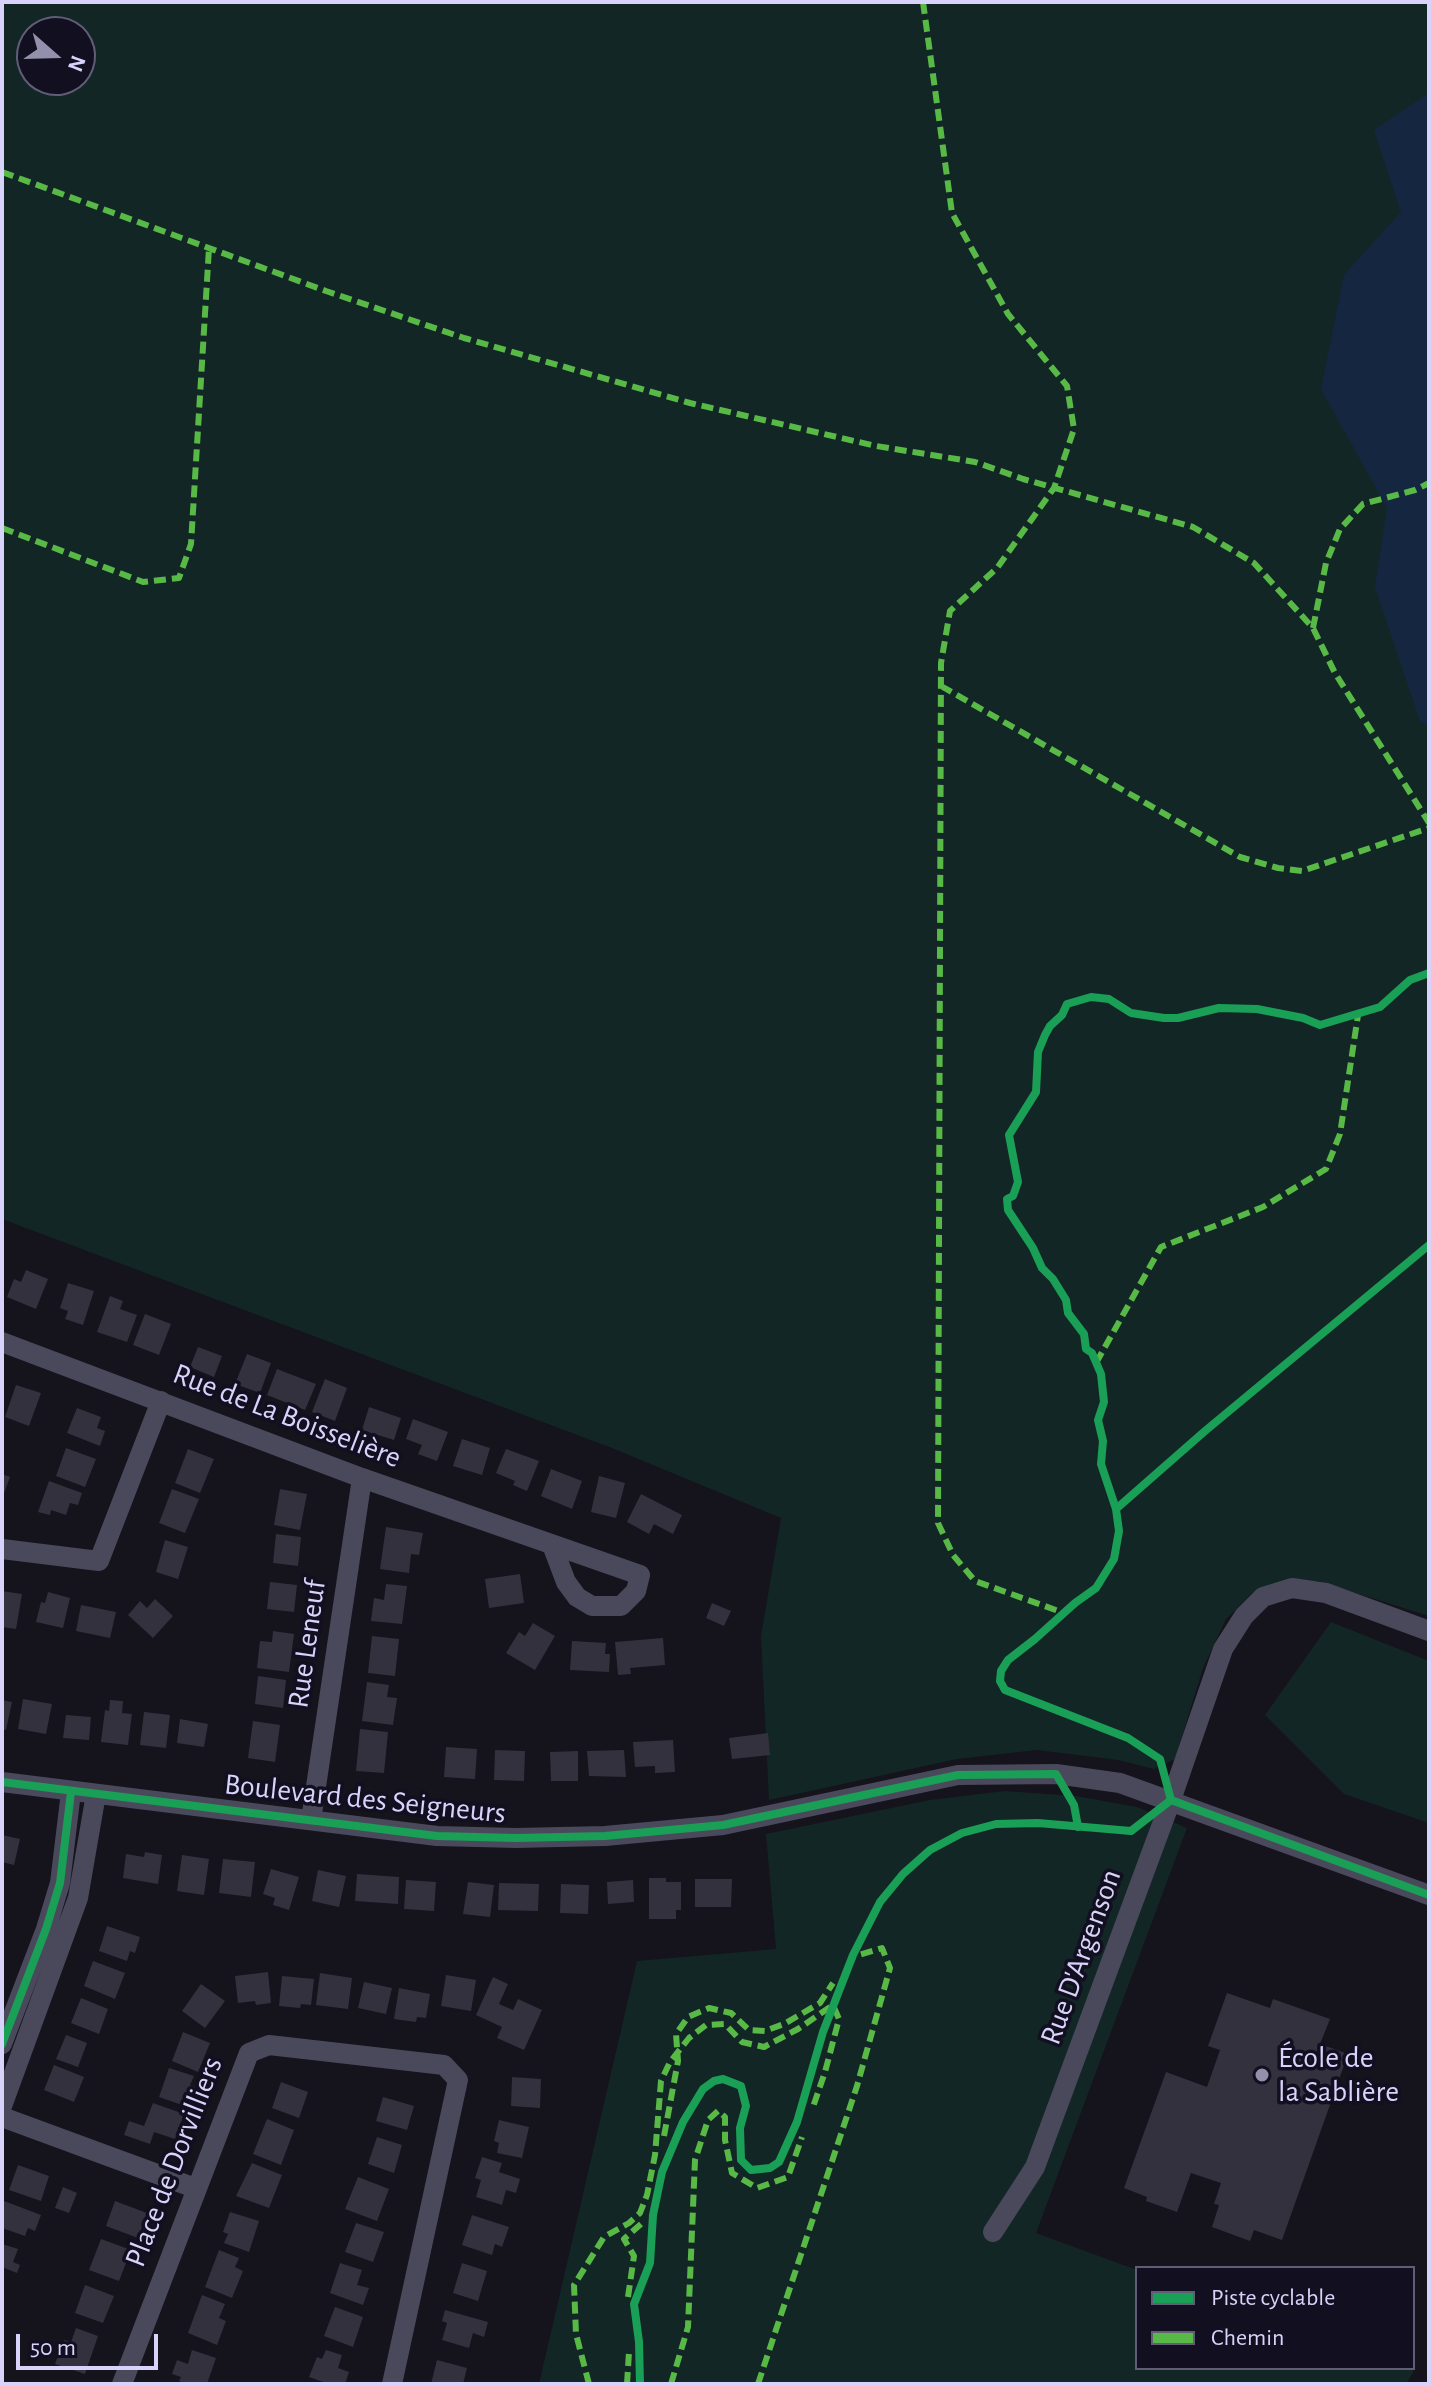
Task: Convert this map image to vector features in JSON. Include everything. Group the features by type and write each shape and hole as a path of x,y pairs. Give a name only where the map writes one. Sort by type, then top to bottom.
{"street":[{"name":"Rue de La Boisselière","path":"2,1342 362,1478 552,1545"},
{"path":"2,1549 99,1561 161,1401"},
{"name":"Rue Leneuf","path":"311,1820 362,1478"},
{"name":"Rue D'Argenson","path":"993,2232 1035,2167 1171,1800 1223,1649 1244,1616 1263,1597 1292,1588 1326,1593 1429,1631"},
{"name":"Boulevard des Seigneurs","path":"2,1782 437,1836 605,1836 723,1825 958,1775 1056,1774 1120,1783 1429,1895"},
{"path":"2,2044 46,1929 60,1883 71,1792"},
{"path":"2,2106 78,1898 96,1794"},
{"name":"Place de Dorvilliers","path":"122,2384 249,2053 269,2045 444,2065 458,2080 392,2384"},
{"path":"2,2117 195,2188"}],"green space":[{"path":"2,2 1429,2 1429,1616 1318,1581 1280,1583 1253,1592 1226,1619 1203,1668 1175,1759 1154,1769 1118,1760 1037,1750 957,1759 769,1800 761,1636 781,1518 612,1448 2,1219"},
{"path":"1331,1622 1429,1661 1429,1823 1344,1794 1265,1715"},
{"path":"1005,1791 1076,1796 1137,1807 1187,1828 1036,2233 1135,2269 1135,2370 1414,2371 1406,2384 539,2384 637,1961 776,1949 766,1834 930,1800"}],"water":[{"path":"1429,93 1429,726 1420,721 1375,587 1387,508 1321,389 1344,275 1401,212 1374,130"}],"building":[{"path":"26,1270 48,1279 36,1309 7,1297 14,1279 21,1282"},
{"path":"68,1283 94,1291 83,1325 65,1319 68,1311 60,1308"},
{"path":"110,1296 123,1301 120,1309 137,1315 127,1342 97,1332"},
{"path":"145,1314 171,1324 159,1355 133,1345"},
{"path":"198,1347 222,1356 214,1377 190,1367"},
{"path":"247,1354 271,1363 260,1393 235,1384"},
{"path":"277,1369 316,1384 305,1410 267,1395"},
{"path":"325,1379 347,1388 335,1421 312,1412"},
{"path":"16,1385 41,1393 29,1426 5,1417"},
{"path":"369,1407 401,1418 394,1440 362,1430"},
{"path":"77,1408 101,1417 97,1428 105,1431 100,1446 67,1433"},
{"path":"413,1419 448,1432 437,1461 418,1454 422,1445 406,1439"},
{"path":"462,1439 490,1448 482,1475 453,1466"},
{"path":"66,1448 96,1459 85,1487 56,1476"},
{"path":"188,1449 214,1459 200,1493 175,1483"},
{"path":"506,1449 539,1461 527,1491 513,1485 515,1481 496,1473"},
{"path":"551,1469 582,1481 572,1509 541,1496"},
{"path":"2,1474 10,1477 2,1499"},
{"path":"599,1476 625,1483 616,1518 591,1512"},
{"path":"49,1481 82,1493 78,1505 70,1503 66,1515 51,1510 50,1515 38,1512"},
{"path":"172,1489 199,1499 185,1533 159,1523"},
{"path":"280,1489 307,1494 300,1530 274,1525"},
{"path":"641,1494 682,1515 673,1534 654,1524 649,1534 627,1522"},
{"path":"386,1527 423,1533 419,1555 411,1554 409,1573 380,1569"},
{"path":"276,1534 301,1537 298,1566 273,1563"},
{"path":"165,1540 188,1547 178,1579 156,1572"},
{"path":"520,1574 524,1603 489,1608 485,1579"},
{"path":"270,1582 297,1585 294,1612 267,1609"},
{"path":"386,1584 407,1586 402,1624 371,1621 374,1598 384,1600"},
{"path":"2,1591 22,1594 16,1629 2,1627"},
{"path":"48,1592 70,1598 63,1628 36,1622 41,1602 45,1603"},
{"path":"155,1599 173,1616 153,1638 128,1615 140,1601 147,1608"},
{"path":"712,1603 731,1611 724,1626 706,1618"},
{"path":"81,1605 116,1612 110,1638 76,1631"},
{"path":"533,1623 555,1636 535,1670 506,1653 519,1632 525,1636"},
{"path":"273,1631 294,1634 289,1672 257,1668 260,1641 272,1642"},
{"path":"372,1636 399,1639 395,1676 368,1673"},
{"path":"663,1638 665,1665 630,1668 631,1674 618,1675 615,1642"},
{"path":"572,1641 606,1643 605,1654 610,1654 609,1672 570,1670"},
{"path":"258,1676 286,1680 283,1708 255,1704"},
{"path":"367,1682 389,1685 387,1697 397,1698 393,1725 362,1721"},
{"path":"23,1699 52,1704 46,1734 18,1729"},
{"path":"2,1700 12,1702 6,1730 2,1729"},
{"path":"110,1700 123,1701 122,1713 132,1714 128,1745 101,1742 105,1710 109,1711"},
{"path":"144,1712 170,1715 166,1748 140,1745"},
{"path":"66,1715 91,1717 89,1740 63,1738"},
{"path":"180,1719 208,1724 204,1747 177,1743"},
{"path":"253,1721 280,1725 275,1762 248,1758"},
{"path":"360,1729 388,1732 384,1773 356,1771"},
{"path":"768,1733 770,1755 732,1759 729,1738"},
{"path":"673,1740 675,1772 655,1773 655,1766 635,1767 633,1742"},
{"path":"446,1747 477,1749 475,1779 444,1777"},
{"path":"495,1750 525,1751 524,1781 494,1780"},
{"path":"624,1750 626,1777 589,1776 587,1751"},
{"path":"578,1751 578,1781 551,1781 550,1752"},
{"path":"2,1835 20,1839 14,1865 2,1862"},
{"path":"145,1852 162,1855 158,1884 123,1878 126,1854 144,1857"},
{"path":"182,1855 209,1859 204,1895 177,1891"},
{"path":"223,1859 255,1862 251,1897 219,1893"},
{"path":"271,1869 299,1877 289,1910 273,1905 275,1898 263,1894"},
{"path":"318,1870 346,1876 339,1907 312,1901"},
{"path":"357,1874 399,1877 398,1904 355,1901"},
{"path":"649,1878 681,1882 681,1910 676,1910 676,1919 649,1919"},
{"path":"695,1879 732,1879 731,1907 695,1907"},
{"path":"406,1880 436,1882 434,1911 404,1909"},
{"path":"633,1880 634,1902 608,1904 607,1882"},
{"path":"468,1882 494,1885 490,1917 463,1914"},
{"path":"499,1883 539,1884 538,1911 498,1910"},
{"path":"561,1884 589,1885 588,1914 560,1913"},
{"path":"107,1926 140,1937 135,1953 130,1951 127,1961 99,1951"},
{"path":"93,1961 125,1973 115,1999 84,1986"},
{"path":"268,1972 271,2003 238,2003 235,1976"},
{"path":"320,1973 352,1978 348,2009 316,2005"},
{"path":"446,1975 476,1980 471,2011 441,2006"},
{"path":"282,1976 314,1979 311,2005 301,2004 300,2008 279,2006"},
{"path":"493,1977 508,1984 499,2004 513,2010 518,1999 542,2010 524,2050 497,2038 502,2027 476,2015"},
{"path":"364,1982 392,1988 386,2014 358,2008"},
{"path":"201,1984 225,2001 205,2028 182,2011"},
{"path":"399,1988 430,1994 426,2018 417,2017 416,2022 394,2019"},
{"path":"1227,1993 1270,2008 1273,1999 1330,2019 1320,2044 1348,2054 1282,2240 1254,2230 1250,2241 1212,2227 1219,2205 1214,2204 1221,2183 1191,2173 1177,2212 1146,2201 1147,2197 1124,2188 1166,2072 1207,2087 1220,2050 1208,2046"},
{"path":"81,1998 108,2009 99,2034 71,2023"},
{"path":"183,2032 210,2043 198,2072 172,2061"},
{"path":"66,2035 87,2043 78,2067 56,2059"},
{"path":"54,2065 84,2077 74,2102 44,2090"},
{"path":"169,2068 194,2076 190,2085 195,2087 188,2107 159,2097"},
{"path":"512,2077 541,2079 540,2108 511,2106"},
{"path":"281,2082 308,2092 299,2118 272,2108"},
{"path":"383,2097 414,2106 407,2130 376,2121"},
{"path":"153,2103 184,2114 175,2139 154,2132 150,2144 124,2135 129,2121 144,2126"},
{"path":"267,2119 294,2130 281,2165 253,2154"},
{"path":"499,2120 529,2127 522,2158 497,2153 499,2143 494,2141"},
{"path":"377,2137 402,2145 394,2173 368,2164"},
{"path":"482,2157 502,2163 499,2172 520,2179 516,2193 506,2190 502,2205 476,2197 481,2180 475,2178"},
{"path":"252,2163 282,2175 269,2208 236,2196"},
{"path":"18,2165 49,2176 41,2201 9,2190"},
{"path":"358,2177 389,2189 377,2221 345,2209"},
{"path":"63,2187 77,2193 69,2213 55,2208"},
{"path":"4,2201 41,2215 35,2231 28,2228 25,2236 2,2228"},
{"path":"115,2201 147,2213 138,2238 106,2226"},
{"path":"230,2212 259,2221 249,2252 224,2243 228,2234 223,2232"},
{"path":"472,2215 509,2227 502,2247 495,2244 492,2255 462,2245"},
{"path":"356,2223 384,2232 373,2262 345,2252"},
{"path":"101,2239 131,2250 119,2281 89,2270"},
{"path":"2,2244 18,2249 13,2262 20,2265 17,2273 2,2267"},
{"path":"219,2250 239,2258 235,2267 243,2271 232,2298 205,2287"},
{"path":"340,2263 362,2270 357,2285 369,2288 363,2305 330,2293"},
{"path":"462,2263 487,2271 478,2301 453,2293"},
{"path":"85,2285 114,2296 103,2323 75,2313"},
{"path":"202,2295 225,2304 219,2318 226,2321 217,2345 188,2333"},
{"path":"335,2307 363,2317 353,2347 324,2336"},
{"path":"445,2310 488,2322 484,2337 473,2333 469,2348 442,2340 447,2323 442,2321"},
{"path":"76,2328 98,2336 85,2374 55,2364 64,2340 71,2342"},
{"path":"192,2350 216,2358 207,2384 186,2384 179,2381 181,2377 172,2374 177,2360 188,2364"},
{"path":"326,2350 342,2355 338,2368 349,2372 345,2384 329,2384 309,2377 317,2357 322,2359"},
{"path":"437,2360 467,2368 463,2384 431,2384"}],"marked path":[{"path":"923,2 952,213 1008,314 1067,386 1074,429 1054,488 997,568 950,611 941,663 938,1523 953,1555 975,1581 1064,1613"},
{"path":"2,172 326,291 464,338 690,403 876,446 975,462 1023,479 1193,527 1254,563 1313,628 1335,673 1429,823"},
{"path":"2,528 143,582 179,578 191,544 209,248"},
{"path":"1313,628 1326,563 1340,529 1363,504 1415,490 1429,483"},
{"path":"941,686 1240,857 1302,871 1429,828"},
{"path":"1096,1363 1161,1247 1263,1207 1326,1169 1340,1134 1358,1015"},
{"path":"758,2384 857,2086 890,1968 882,1948 852,1957"},
{"path":"664,2136 678,2061 676,2034 688,2017 709,2008 731,2013 749,2030 765,2031 820,2003 833,1983"},
{"path":"589,2384 576,2334 574,2285 604,2237 640,2213 655,2155 661,2081 670,2062 689,2038 706,2025 725,2024 742,2042 764,2047 833,2005 839,2019 813,2107"},
{"path":"671,2384 688,2327 695,2160 708,2120 718,2111 725,2117 725,2140 732,2173 757,2188 788,2177 802,2137"},
{"path":"628,2297 634,2256 624,2239 641,2224"},
{"path":"627,2384 629,2352"}],"cycle path":[{"path":"1171,1800 1160,1759 1128,1738 1005,1690 1000,1681 1001,1671 1008,1660 1096,1588 1114,1559 1119,1531 1116,1509 1101,1464 1103,1441 1098,1420 1104,1402 1101,1374 1092,1353 1086,1349 1084,1334 1068,1313 1066,1300 1042,1268 1008,1210 1007,1199 1013,1196 1018,1182 1009,1135 1036,1092 1038,1052 1045,1035 1067,1004 1091,997 1109,999 1131,1013 1164,1018 1178,1018 1219,1008 1257,1009 1303,1018 1320,1025 1380,1007 1410,980 1429,973"},
{"path":"1116,1509 1429,1245"},
{"path":"2,1782 437,1836 516,1838 605,1836 723,1825 958,1775 1056,1774 1074,1805 1078,1827"},
{"path":"2,2044 46,1929 60,1883 71,1792"},
{"path":"1171,1800 1429,1895"},
{"path":"640,2384 634,2304 650,2263 653,2215 662,2172 683,2122 703,2089 723,2079 741,2086 746,2106 740,2128 741,2160 751,2170 770,2168 779,2162 797,2122 823,2032 853,1955 880,1902 903,1874 930,1850 962,1833 996,1824 1038,1823 1131,1831 1171,1800"}],"place":[{"name":"École de la Sablière","path":"1262,2075"}]}
